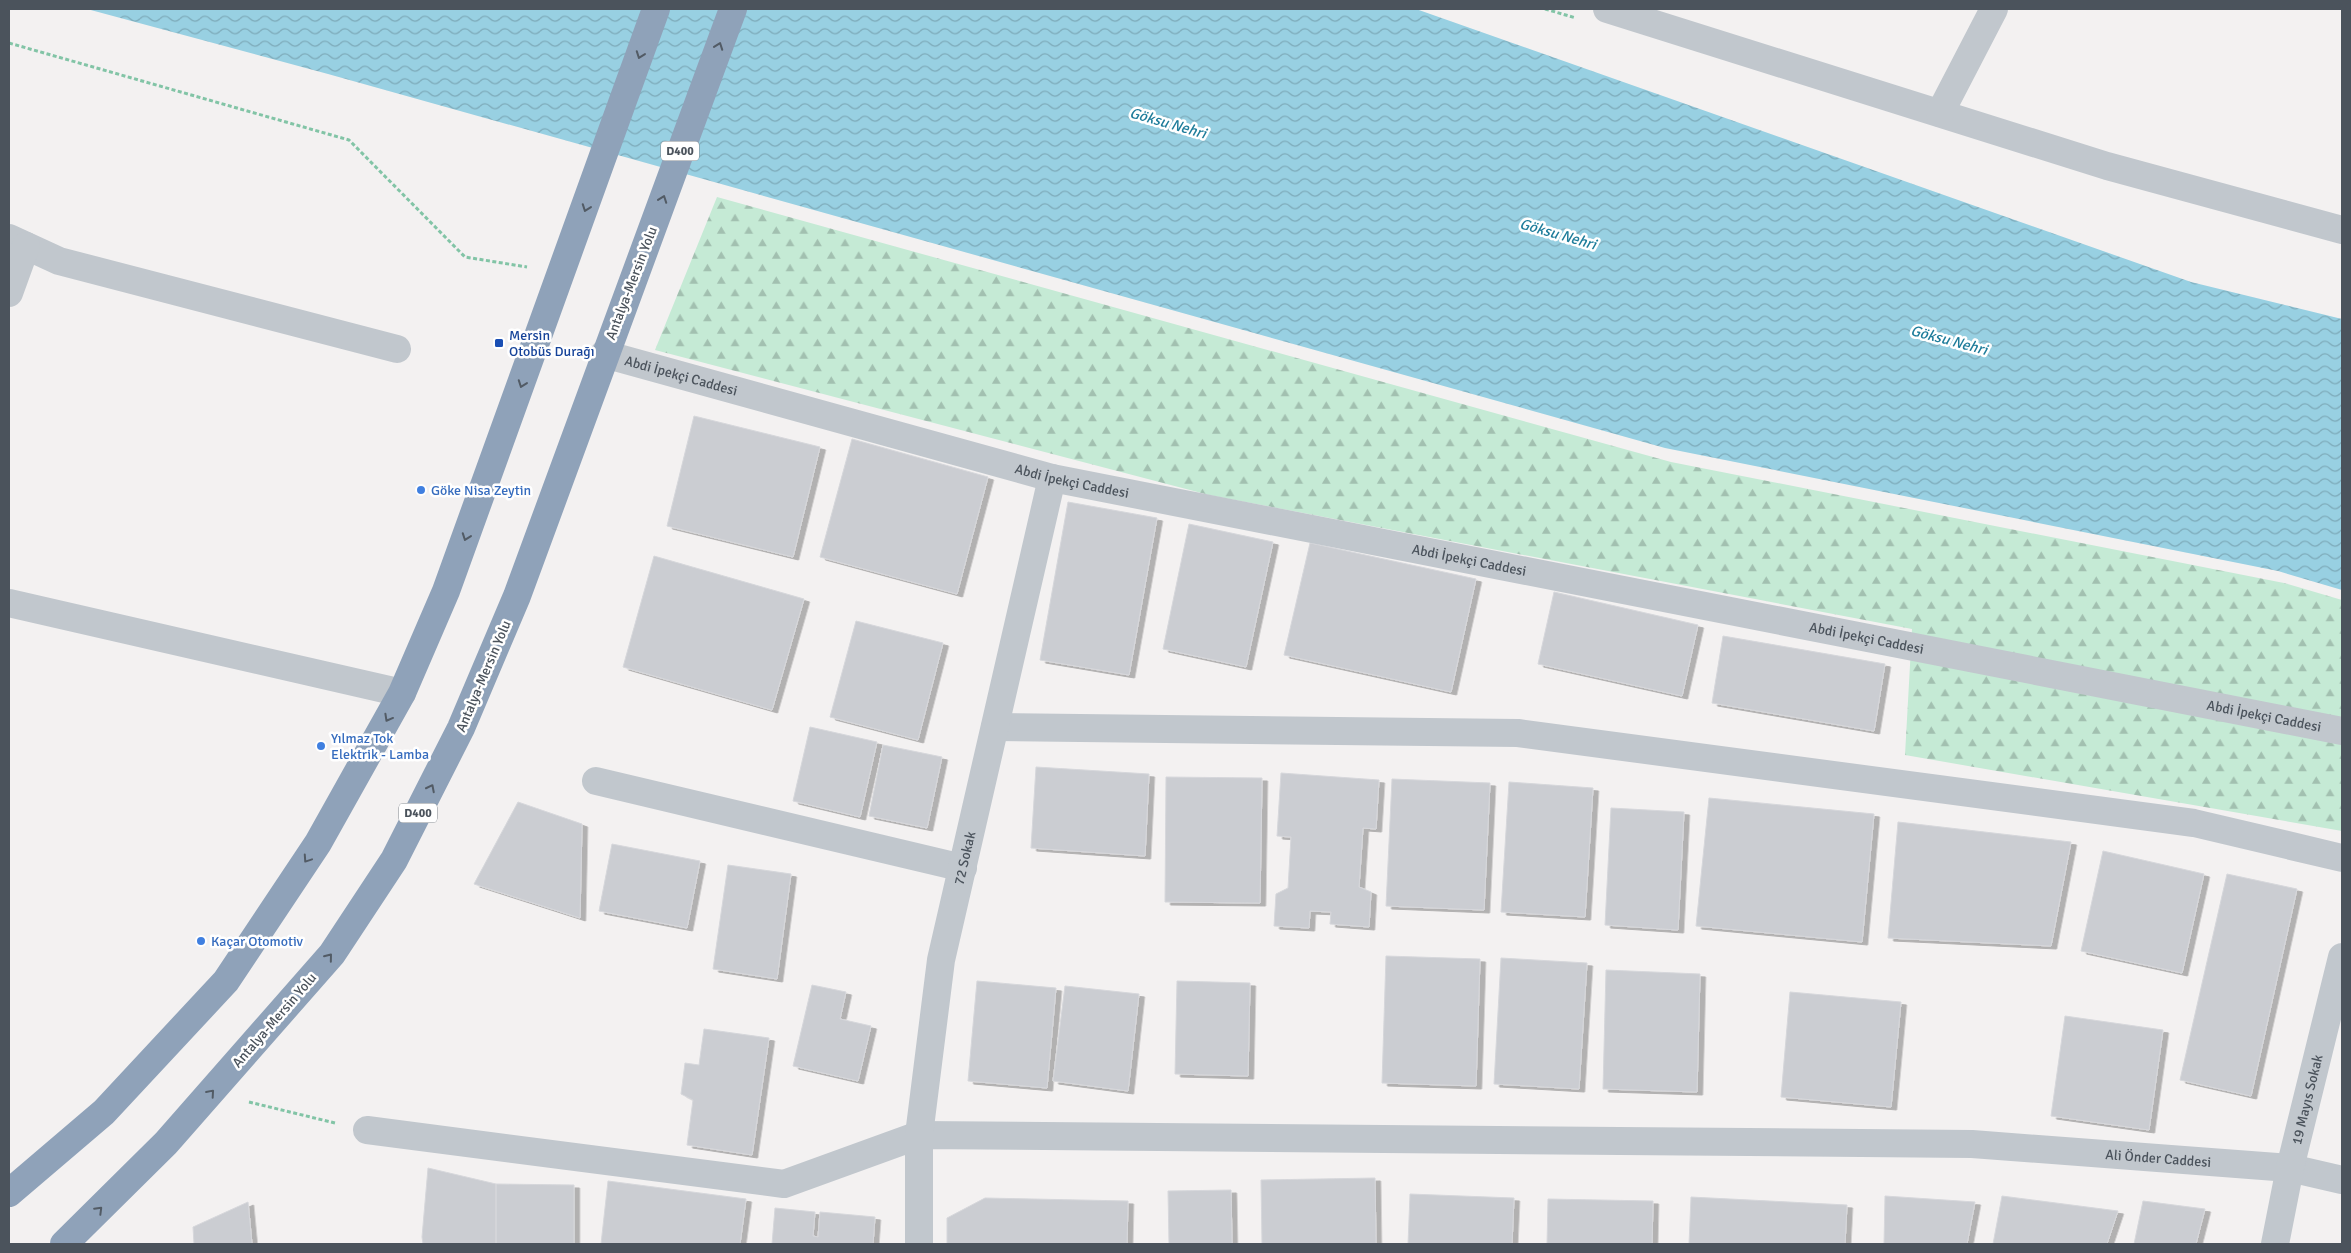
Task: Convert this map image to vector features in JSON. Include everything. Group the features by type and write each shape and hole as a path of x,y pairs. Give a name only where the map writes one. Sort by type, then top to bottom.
{"highway":[{"path":"9,1192 104,1112 226,981 318,843 402,693 446,591 563,272 656,9"},
{"name":"Antalya-Mersin Yolu","path":"64,1244 166,1143 332,954 394,860 461,728 517,596 604,354 628,294 732,9"}],"street":[{"path":"1607,9 2107,166 2342,230"},
{"path":"1940,113 1994,9"},
{"path":"9,293 17,242 59,261 397,349"},
{"name":"Abdi İpekçi Caddesi","path":"604,354 1052,478 2342,731"},
{"name":"72 Sokak","path":"919,1244 919,1135 941,960 1052,478"},
{"path":"9,602 402,693"},
{"path":"995,727 1518,733 2194,823 2342,858"},
{"path":"596,781 963,868"},
{"name":"19 Mayıs Sokak","path":"2275,1244 2290,1168 2342,956"},
{"path":"367,1130 784,1184 919,1135"},
{"name":"Ali Önder Caddesi","path":"919,1135 1972,1144 2290,1168 2342,1180"}],"path":[{"path":"9,43 349,140 464,257 563,272"},
{"path":"246,1101 367,1130"}],"green space":[{"path":"717,197 1671,462 2284,583 2342,600 2342,831 1905,755 1912,629 1209,495 655,350"}],"water":[{"name":"Göksu Nehri","path":"87,9 1416,9 2191,282 2342,319 2342,590 2278,571 1665,448 328,74"}],"building":[{"path":"694,416 820,447 793,557 667,526"},
{"path":"852,439 988,477 957,594 820,557"},
{"path":"1068,502 1157,518 1129,675 1040,660"},
{"path":"1189,524 1273,542 1246,667 1163,649"},
{"path":"1310,543 1476,579 1451,692 1284,655"},
{"path":"654,556 804,599 772,710 623,667"},
{"path":"1554,592 1698,625 1682,696 1538,664"},
{"path":"856,621 943,643 918,740 830,717"},
{"path":"1723,636 1885,664 1874,731 1712,703"},
{"path":"810,727 877,742 860,817 793,801"},
{"path":"883,745 942,757 927,828 869,816"},
{"path":"1036,767 1149,774 1145,856 1031,848"},
{"path":"1281,773 1379,780 1376,829 1363,828 1359,887 1371,892 1369,927 1330,924 1331,912 1310,911 1309,928 1274,926 1276,894 1288,888 1291,837 1277,836"},
{"path":"1166,777 1262,778 1260,903 1165,902"},
{"path":"1392,779 1490,783 1484,910 1386,906"},
{"path":"1509,782 1593,788 1585,917 1501,912"},
{"path":"1709,798 1874,814 1862,942 1696,926"},
{"path":"518,802 582,824 580,918 474,884"},
{"path":"1611,808 1684,812 1678,930 1605,925"},
{"path":"1898,822 2071,842 2051,946 1888,938"},
{"path":"612,844 700,861 687,928 599,911"},
{"path":"2103,851 2204,874 2182,973 2081,951"},
{"path":"728,865 791,874 777,979 713,969"},
{"path":"2227,874 2297,889 2251,1096 2180,1080"},
{"path":"1386,956 1480,959 1476,1086 1382,1083"},
{"path":"1501,958 1587,963 1579,1089 1494,1084"},
{"path":"1606,970 1700,974 1697,1092 1603,1089"},
{"path":"977,981 1056,988 1047,1088 968,1081"},
{"path":"1177,981 1250,983 1248,1076 1175,1074"},
{"path":"812,985 846,992 840,1019 871,1026 858,1081 793,1066"},
{"path":"1065,986 1139,994 1128,1091 1053,1081"},
{"path":"1790,992 1901,1002 1891,1107 1781,1097"},
{"path":"2065,1016 2163,1030 2149,1130 2051,1116"},
{"path":"704,1029 769,1038 752,1155 687,1145 693,1100 681,1094 685,1063 699,1065"},
{"path":"428,1168 496,1184 496,1244 423,1244"},
{"path":"1375,1178 1376,1244 1262,1244 1261,1180"},
{"path":"608,1181 746,1199 740,1244 601,1244"},
{"path":"496,1184 574,1185 574,1244 496,1244"},
{"path":"1231,1190 1232,1244 1169,1244 1168,1191"},
{"path":"1410,1194 1514,1198 1512,1244 1408,1244"},
{"path":"1885,1196 1975,1202 1967,1244 1884,1244"},
{"path":"2002,1196 2118,1211 2107,1244 1993,1244"},
{"path":"1691,1197 1847,1205 1845,1244 1689,1244"},
{"path":"985,1198 1128,1201 1127,1244 947,1244 947,1218"},
{"path":"1548,1199 1653,1201 1652,1244 1547,1244"},
{"path":"2143,1201 2205,1209 2196,1244 2134,1244"},
{"path":"248,1202 252,1244 194,1244 193,1227"},
{"path":"775,1208 815,1212 813,1236 818,1237 820,1212 875,1217 873,1244 772,1244"}],"place":[{"name":"Mersin Otobüs Durağı","path":"499,343"},
{"name":"Göke Nisa Zeytin","path":"421,490"},
{"name":"Yılmaz Tok Elektrik - Lamba","path":"321,746"},
{"name":"Kaçar Otomotiv","path":"201,941"}]}
